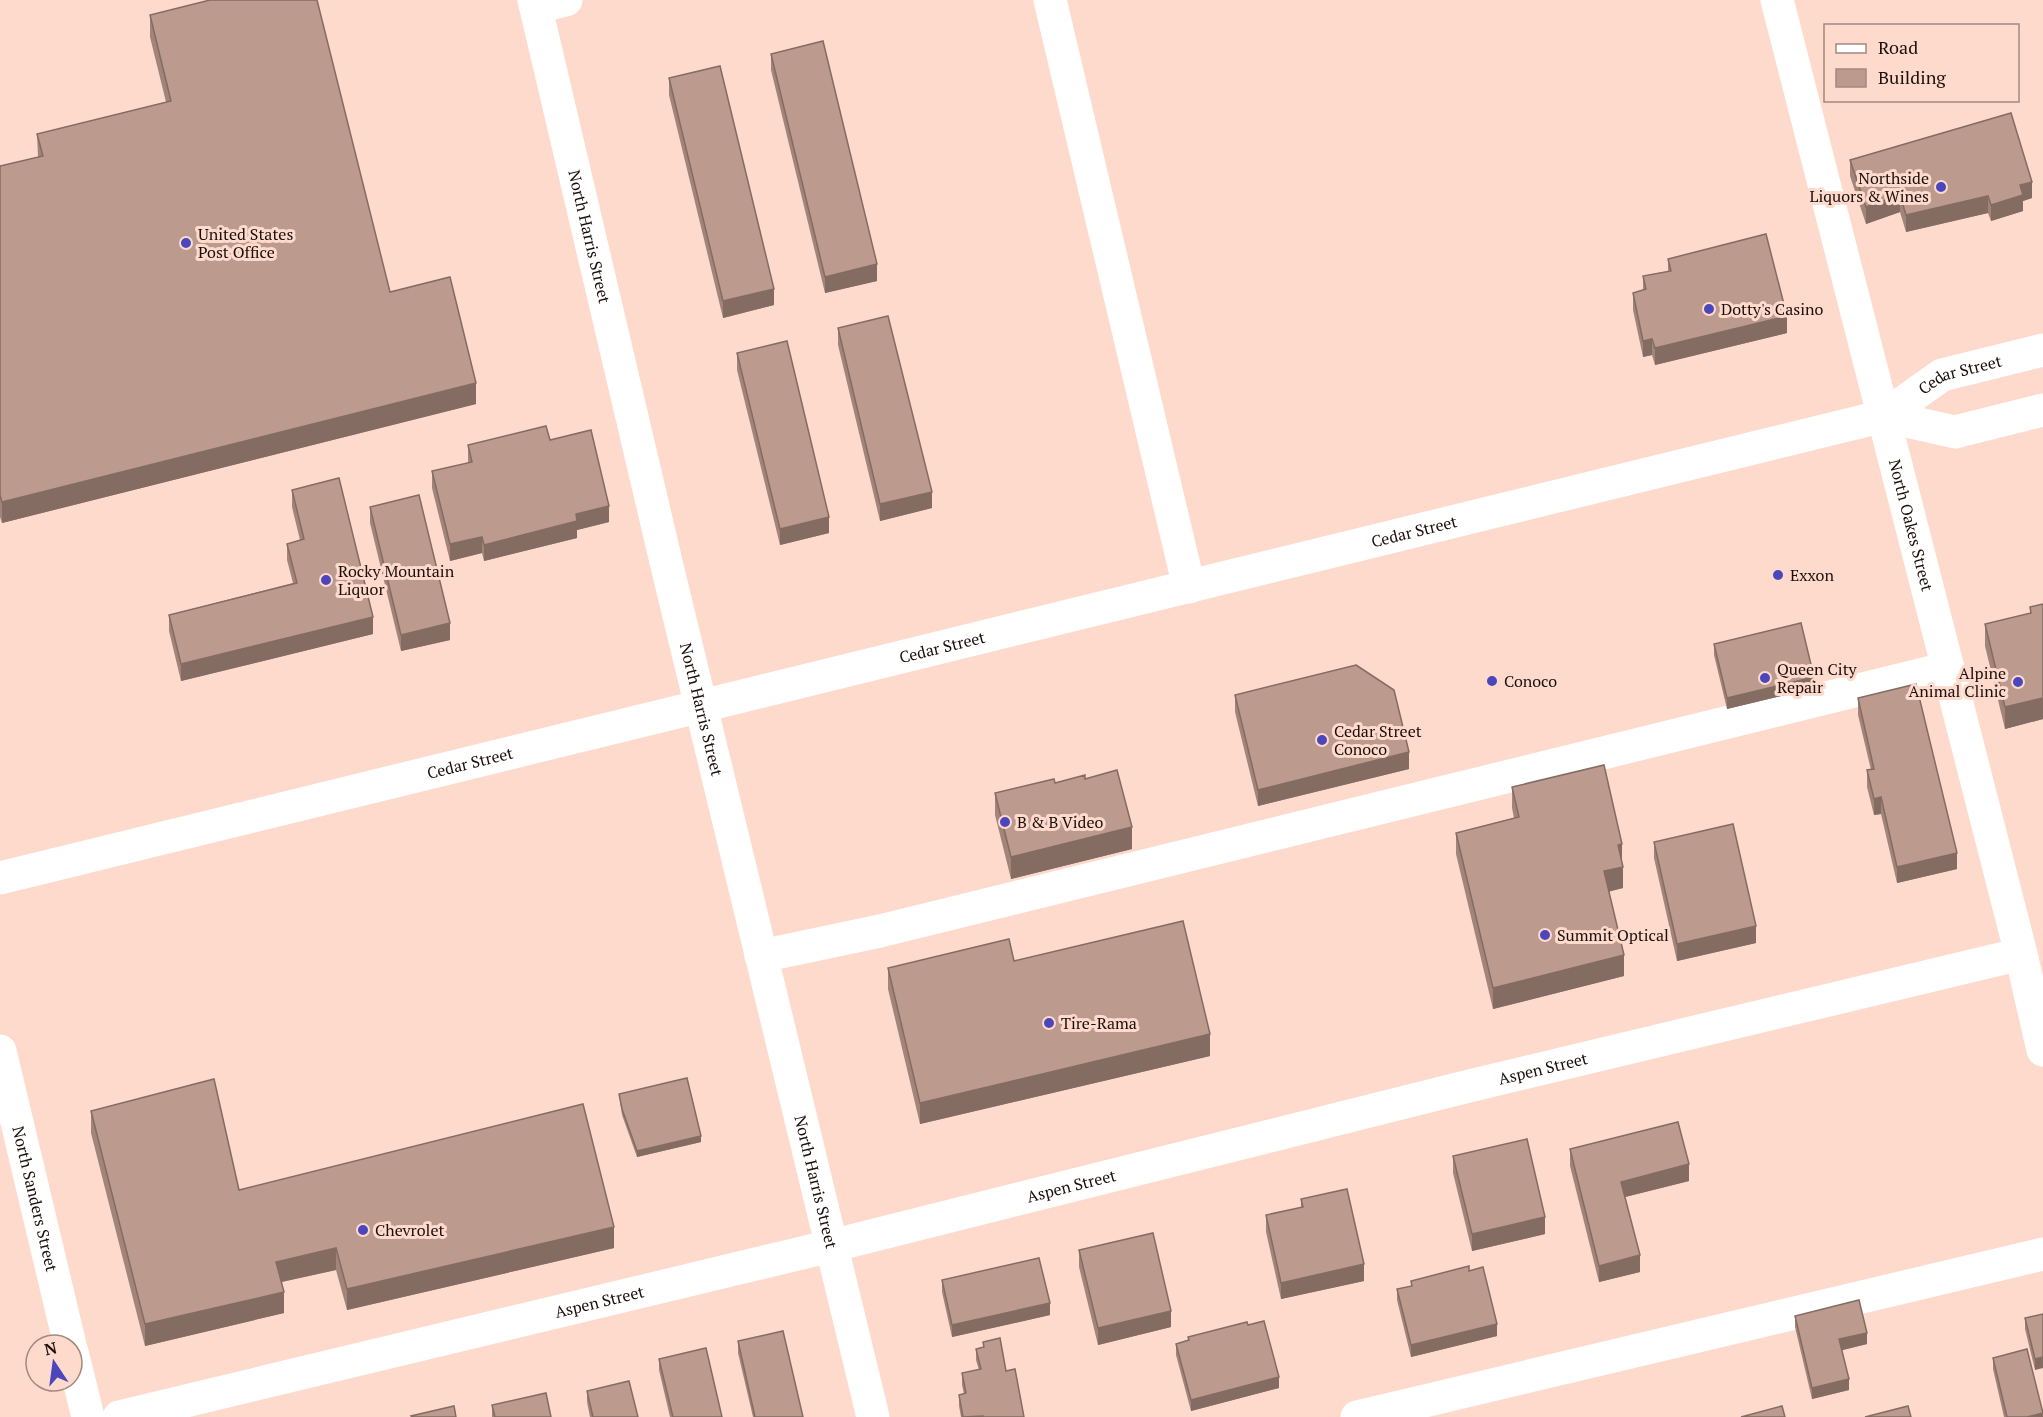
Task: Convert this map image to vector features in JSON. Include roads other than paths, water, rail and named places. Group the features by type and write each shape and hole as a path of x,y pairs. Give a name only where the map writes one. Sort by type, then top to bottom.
{"street":[{"path":"1050,0 1189,587"},
{"name":"North Oakes Street","path":"1777,0 2021,954 2043,1050"},
{"name":"North Harris Street","path":"545,2 614,345 873,1417"},
{"name":"Cedar Street","path":"0,878 1884,416 1942,375 2043,350"},
{"name":"Cedar Street","path":"1884,416 1955,432 2043,410"},
{"path":"761,956 903,926 1948,668"},
{"name":"Aspen Street","path":"119,1417 831,1246 1465,1086 2021,954"},
{"name":"North Sanders Street","path":"0,1051 67,1333"},
{"path":"1357,1417 2043,1254"},
{"path":"82,1393 88,1417"}],"place":[{"name":"Northside Liquors & Wines","path":"1941,187"},
{"name":"United States Post Office","path":"186,243"},
{"name":"Dotty's Casino","path":"1709,309"},
{"name":"Exxon","path":"1778,575"},
{"name":"Rocky Mountain Liquor","path":"326,580"},
{"name":"Queen City Repair","path":"1765,678"},
{"name":"Conoco","path":"1492,681"},
{"name":"Alpine Animal Clinic","path":"2018,682"},
{"name":"Cedar Street Conoco","path":"1322,740"},
{"name":"B & B Video","path":"1005,822"},
{"name":"Summit Optical","path":"1545,935"},
{"name":"Tire-Rama","path":"1049,1023"},
{"name":"Chevrolet","path":"363,1230"}]}
